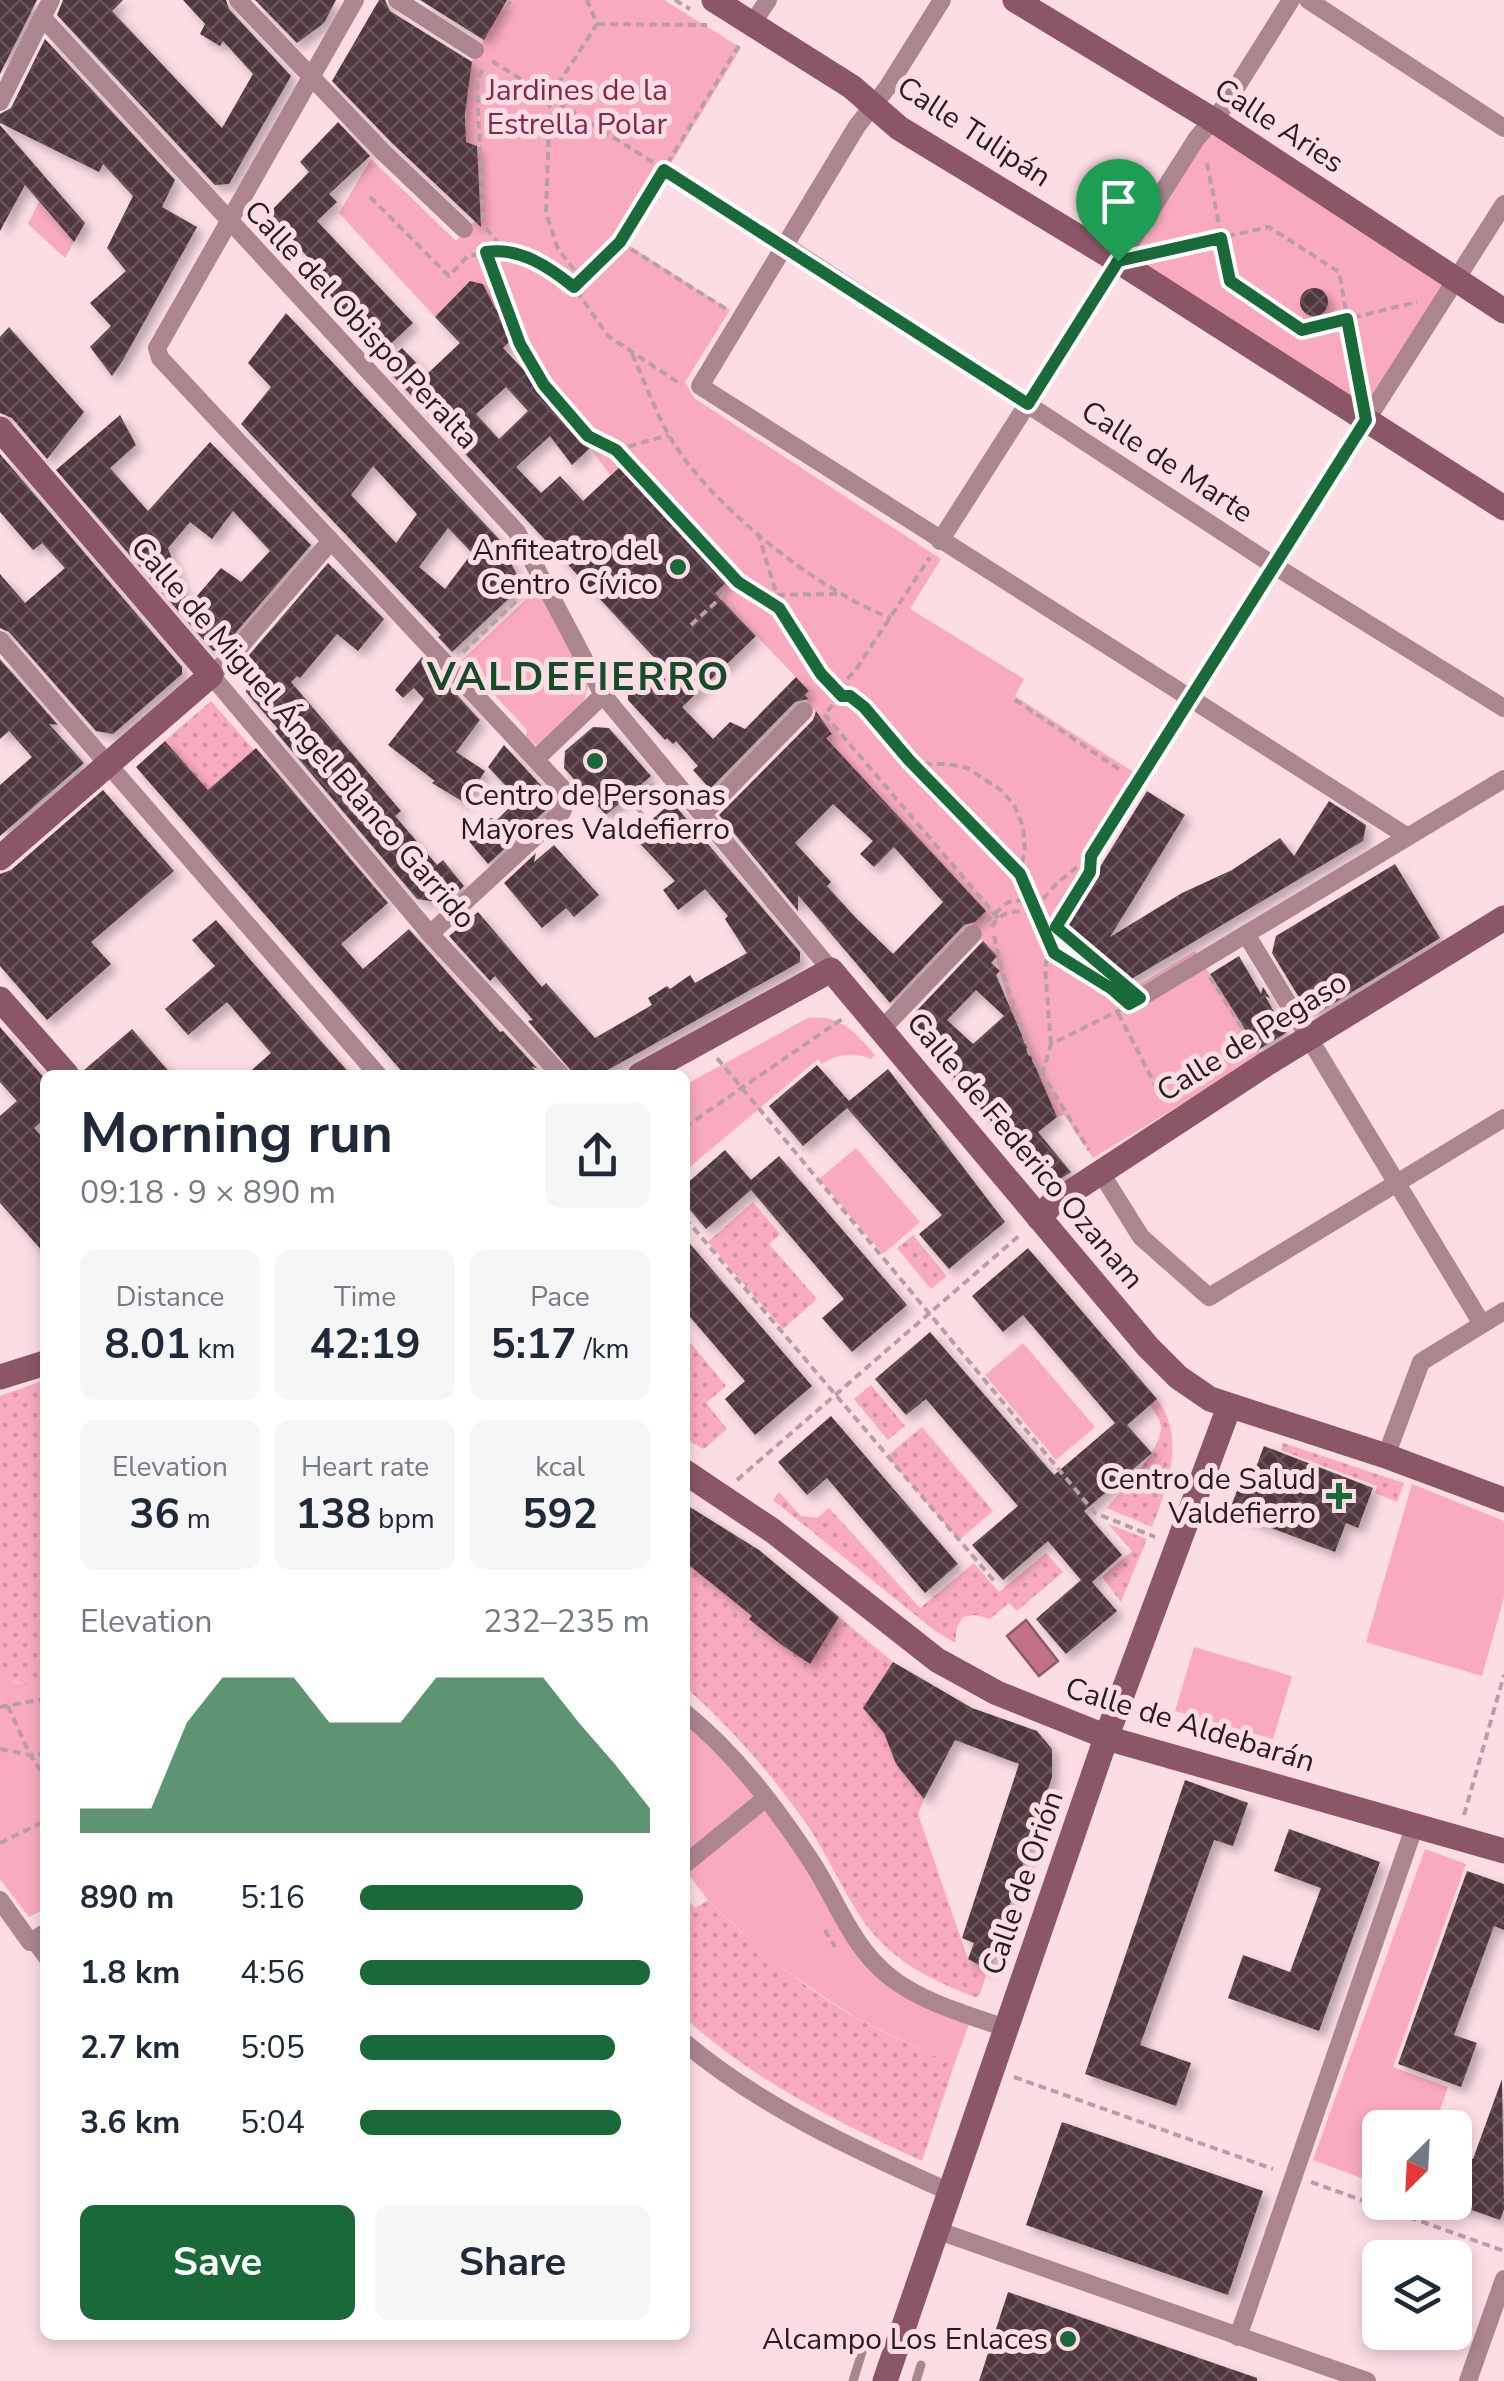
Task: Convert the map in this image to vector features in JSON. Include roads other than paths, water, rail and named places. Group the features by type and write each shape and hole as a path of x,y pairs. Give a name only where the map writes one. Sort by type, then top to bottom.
{"street":[{"path":"238,0 310,78 464,230"},
{"path":"355,0 158,342 158,353 562,788 566,802 562,812 430,934"},
{"path":"396,0 482,54"},
{"path":"752,24 768,0"},
{"path":"942,0 857,126 697,390 1405,836"},
{"name":"Calle Aries","path":"1016,0 1213,120 1450,288 1504,311"},
{"path":"940,541 1197,138 1213,120 1291,0"},
{"path":"1308,0 1504,128"},
{"path":"0,102 46,8"},
{"name":"Calle del Obispo Peralta","path":"46,8 226,221 517,532 578,654 606,699"},
{"name":"Calle Tulipán","path":"715,13 752,24 852,87 899,128 1118,261 1504,508"},
{"path":"1137,781 1504,204"},
{"name":"Calle de Marte","path":"786,246 1274,565 1504,708"},
{"name":"Calle de Miguel Ángel Blanco Garrido","path":"0,429 430,934 555,1070"},
{"path":"0,858 211,675 331,541"},
{"path":"0,640 374,1070"},
{"path":"537,758 606,699"},
{"name":"Calle de Federico Ozanam","path":"606,699 880,1031 1164,1363 1194,1389 1229,1407 1503,1496"},
{"path":"703,814 804,711"},
{"path":"1140,998 1504,779"},
{"name":"Calle de Pegaso","path":"1039,1218 1100,1172 1504,918"},
{"path":"880,1031 973,934"},
{"path":"1246,934 1482,1324"},
{"path":"649,1070 831,970"},
{"path":"0,999 63,1070"},
{"path":"1106,1181 1142,1237 1209,1297 1504,1118"},
{"path":"1386,1456 1421,1362 1504,1311"},
{"path":"0,1377 40,1365"},
{"name":"Calle de Orión","path":"885,2381 1106,1738 1229,1407"},
{"name":"Calle de Aldebarán","path":"690,1475 817,1564 937,1660 997,1694 1106,1738 1504,1850"},
{"path":"690,1717 766,1798 815,1867 842,1917 873,1962 915,1992 1008,2029"},
{"path":"690,1860 766,1798"},
{"path":"1238,2337 1415,1825"},
{"path":"0,1900 37,1938"},
{"path":"690,2047 776,2108 952,2193"},
{"path":"939,2232 1367,2381"},
{"path":"1468,2381 1504,2279"}],"lane":[{"path":"853,2381 867,2336"},
{"path":"916,2381 921,2366"}],"place":[{"name":"Anfiteatro del Centro Cívico","path":"678,567"},
{"name":"Centro de Personas Mayores Valdefierro","path":"595,761"},
{"name":"Centro de Salud Valdefierro","path":"1339,1496"},
{"name":"Alcampo Los Enlaces","path":"1068,2339"}],"district":[{"name":"VALDEFIERRO","path":"579,677"}],"park label":[{"name":"Jardines de la Estrella Polar","path":"577,107"}]}
